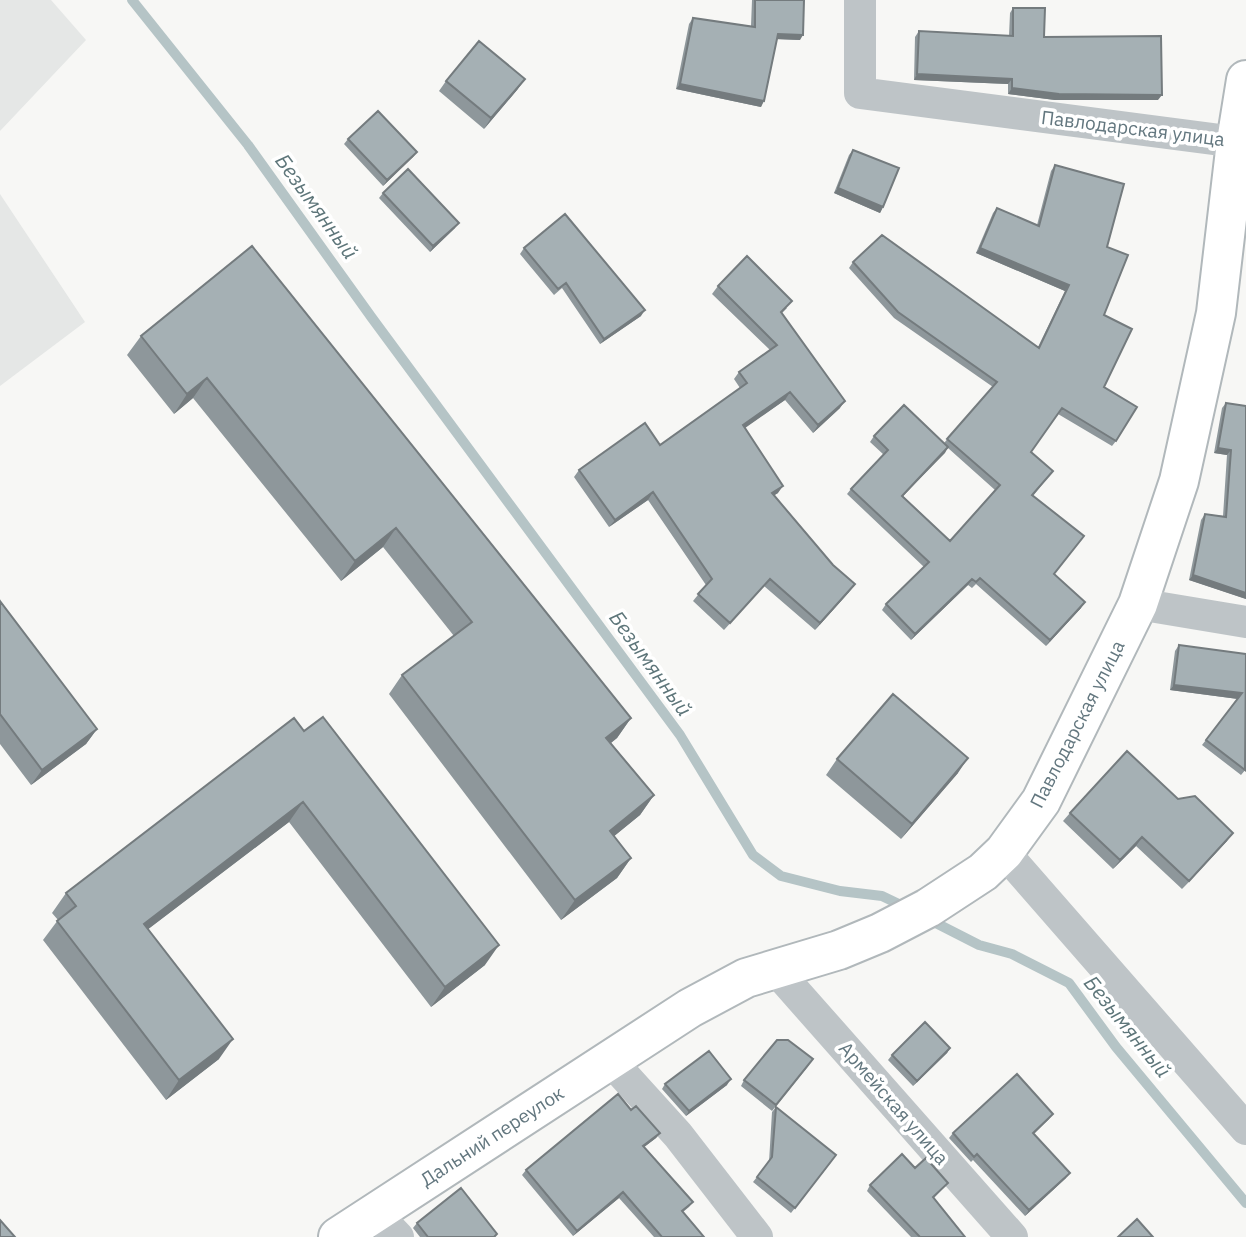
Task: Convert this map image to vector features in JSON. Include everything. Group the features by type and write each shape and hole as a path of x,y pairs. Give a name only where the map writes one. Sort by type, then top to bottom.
{"main road":[{"path":"1236,142 1246,80"},
{"name":"Павлодарская улица","path":"994,862 1041,801 1138,604 1179,481 1216,313 1236,142"},
{"name":"Дальний переулок","path":"338,1237 386,1225 610,1060 690,1008 746,978 839,950 880,933 928,908 994,862"}],"street":[{"name":"Павлодарская улица","path":"860,0 860,93 1236,142"},
{"path":"1138,604 1246,622"},
{"path":"994,862 1246,1129"},
{"name":"Армейская улица","path":"776,970 1012,1237"},
{"path":"610,1060 678,1135 757,1237"}],"shaded area":[{"path":"0,0 51,0 86,40 0,131"},
{"path":"0,194 85,322 0,386"}],"building":[{"path":"755,0 804,0 803,35 778,34 764,101 680,84 693,18 755,27"},
{"path":"1013,8 1045,8 1044,37 1161,36 1162,95 1059,94 1012,88 1012,79 917,74 919,31 1013,36"},
{"path":"479,41 525,79 491,118 446,81"},
{"path":"378,111 417,152 387,180 348,139"},
{"path":"853,150 899,168 883,207 838,188"},
{"path":"1055,165 1124,184 1107,247 1128,255 1104,315 1132,329 1104,387 1137,407 1116,441 1062,408 1031,452 1053,471 1032,495 1084,536 1054,574 1085,602 1050,640 980,578 976,582 972,579 915,634 886,604 929,562 851,489 888,450 874,436 904,405 948,447 902,496 950,541 1000,485 947,439 997,382 898,312 853,262 882,235 1039,348 1069,285 980,248 997,208 1039,226"},
{"path":"408,169 459,223 433,246 383,193"},
{"path":"565,214 645,310 604,339 566,283 558,289 524,248"},
{"path":"252,246 631,718 606,738 654,795 610,831 631,858 575,900 402,675 472,622 396,528 355,561 207,378 187,394 141,336"},
{"path":"747,256 792,301 781,312 845,401 818,425 790,392 743,425 783,486 772,493 833,565 855,584 820,623 770,579 730,623 698,594 712,579 653,492 615,520 579,470 645,423 660,445 747,383 739,372 777,345 718,286"},
{"path":"1226,403 1246,406 1246,593 1193,575 1205,514 1226,517 1231,450 1218,448"},
{"path":"0,601 97,729 42,770 0,714"},
{"path":"1179,645 1246,654 1245,770 1206,740 1242,693 1174,685"},
{"path":"893,694 968,758 912,824 837,759"},
{"path":"323,717 499,945 445,987 303,802 144,924 233,1039 179,1080 57,921 76,906 66,893 294,718 304,731"},
{"path":"1127,751 1178,799 1195,796 1233,833 1189,881 1142,837 1120,860 1070,813"},
{"path":"925,1022 950,1048 917,1081 892,1055"},
{"path":"777,1040 788,1040 813,1059 776,1105 744,1080"},
{"path":"709,1051 731,1079 689,1111 665,1084"},
{"path":"1017,1074 1053,1114 1033,1133 1070,1173 1029,1210 977,1154 974,1157 953,1133"},
{"path":"618,1094 631,1110 636,1106 660,1133 643,1146 693,1202 682,1211 704,1237 662,1237 623,1192 577,1231 526,1170"},
{"path":"776,1107 836,1155 795,1208 757,1177 772,1157"},
{"path":"902,1154 915,1168 926,1158 948,1183 933,1197 965,1237 920,1237 870,1185"},
{"path":"461,1188 497,1234 494,1237 428,1237 417,1223"},
{"path":"1137,1219 1153,1237 1118,1237"},
{"path":"0,1220 15,1237 0,1237"}],"waterway":[{"name":"Безымянный","path":"132,0 248,145 372,318 680,735 753,855 781,876 840,891 882,896 907,908"},
{"name":"Безымянный","path":"928,919 979,945 1012,954 1069,983 1116,1047 1246,1203"}]}
